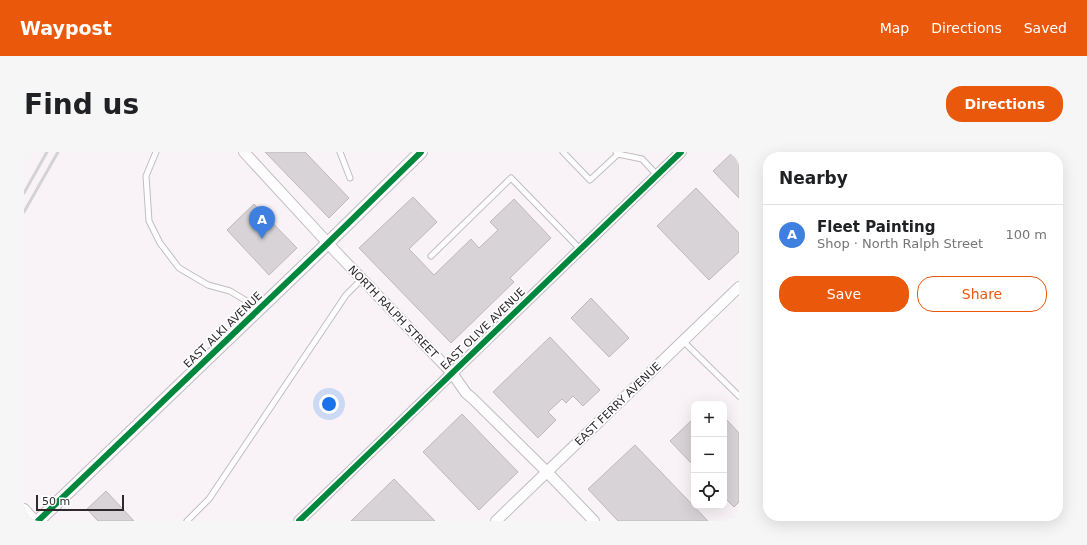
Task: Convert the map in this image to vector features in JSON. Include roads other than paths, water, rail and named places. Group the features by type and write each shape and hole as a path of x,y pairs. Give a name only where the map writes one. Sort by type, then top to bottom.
{"street":[{"name":"NORTH RALPH STREET","path":"244,152 452,373 466,393 473,398 594,521"},
{"name":"EAST ALKI AVENUE","path":"37,521 421,152"},
{"name":"EAST OLIVE AVENUE","path":"299,521 681,152"},
{"name":"EAST FERRY AVENUE","path":"496,521 739,287"},
{"path":"24,509 37,521"}],"lane":[{"path":"156,152 146,176 149,220 160,243 180,268 208,285 230,291 245,300 256,312"},
{"path":"340,152 350,178"},
{"path":"563,152 590,180 617,153 642,159 657,175"},
{"path":"431,256 512,178 580,249"},
{"path":"187,521 209,499 346,295 362,279"},
{"path":"682,341 739,396"}],"railway":[{"path":"24,193 47,152"},
{"path":"24,212 58,152"}],"place":[{"name":"Fleet Painting","path":"262,239"}]}
